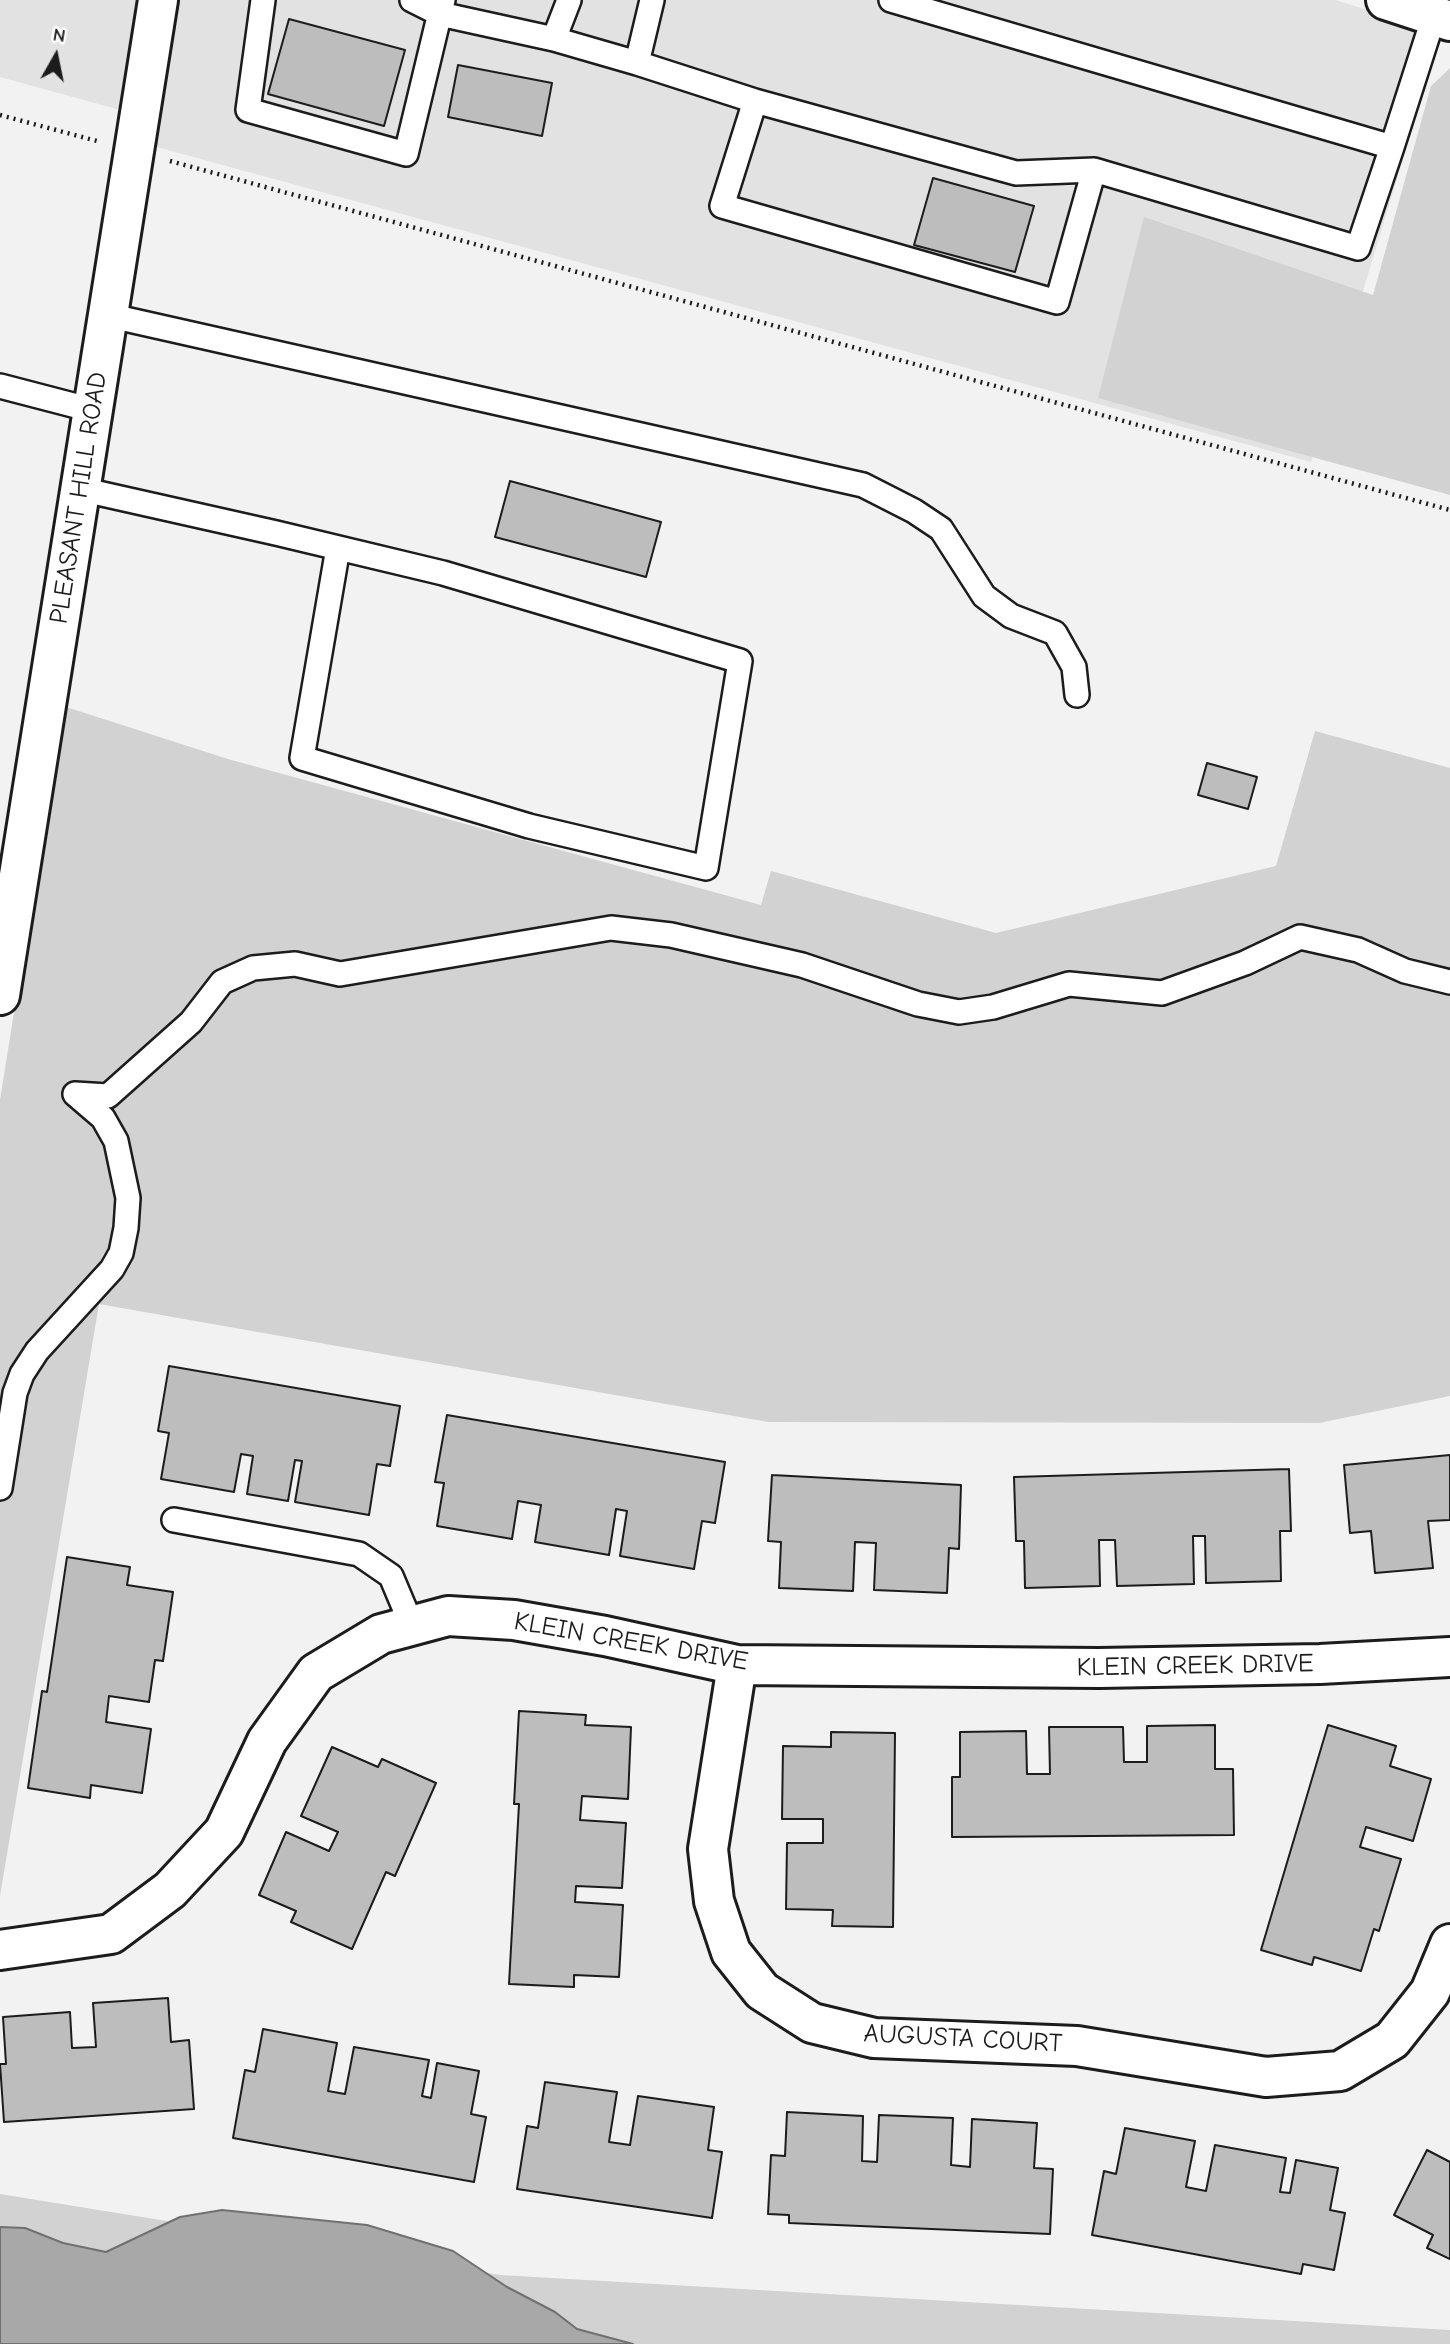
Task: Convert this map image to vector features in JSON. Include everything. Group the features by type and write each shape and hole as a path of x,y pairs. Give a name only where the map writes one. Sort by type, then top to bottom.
{"street":[{"name":"PLEASANT HILL ROAD","path":"0,995 158,0"},
{"path":"1386,0 1442,19"},
{"name":"KLEIN CREEK DRIVE","path":"0,1950 111,1934 170,1890 224,1832 267,1741 316,1673 381,1634 448,1616 514,1620 605,1636 737,1665 1099,1668 1320,1664 1450,1657"},
{"name":"AUGUSTA COURT","path":"737,1665 708,1849 714,1901 731,1952 762,1991 812,2023 874,2038 1077,2046 1266,2077 1340,2071 1392,2040 1430,1992 1450,1944"}],"lane":[{"path":"263,0 248,110 406,154 442,7"},
{"path":"412,0 637,63 755,101 1016,173 1094,170 1358,247 1392,147 1442,19"},
{"path":"554,39 569,0"},
{"path":"637,63 652,0"},
{"path":"891,0 1392,147"},
{"path":"755,101 722,206 1057,302 1094,170"},
{"path":"107,315 863,485 914,510 941,529 984,596 1011,616 1055,633 1074,667 1077,695"},
{"path":"0,386 92,410"},
{"path":"80,488 338,548 443,573 740,661 706,868 529,826 302,758 338,548"},
{"path":"0,1488 15,1393 22,1374 37,1352 112,1269 121,1253 126,1228 128,1198 116,1141 103,1118 75,1094 108,1096 191,1022 222,982 253,968 295,964 340,974 611,928 671,934 802,965 918,1004 959,1012 993,1007 1069,984 1162,993 1245,963 1300,937 1358,950 1405,971 1450,982"},
{"path":"174,1520 359,1554 391,1576 412,1626"}],"path":[{"path":"0,115 108,144"},
{"path":"168,160 1450,510"}],"shaded area":[{"path":"0,0 141,0 124,111 0,77"},
{"path":"174,0 1336,0 1441,34 1311,462 153,146"},
{"path":"1450,68 1450,495 1098,398 1144,217 1373,295 1431,86"},
{"path":"63,706 228,759 761,905 771,871 996,933 1276,866 1315,731 1450,768 1450,1396 1319,1423 768,1422 99,1304 0,1896 0,1100"},
{"path":"0,2194 500,2275 1450,2330 1450,2344 0,2344"},
{"path":"222,2210 367,2225 453,2251 507,2287 555,2312 577,2329 633,2344 0,2344 0,2227 25,2228 63,2243 106,2252 180,2217"}],"building":[{"path":"289,19 405,50 384,126 268,94"},
{"path":"458,65 552,83 542,136 448,117"},
{"path":"933,178 1034,206 1015,272 914,245"},
{"path":"510,481 661,522 646,577 495,537"},
{"path":"1207,763 1257,777 1248,809 1198,795"},
{"path":"169,1366 400,1406 390,1466 377,1464 369,1515 295,1502 302,1461 295,1460 288,1501 247,1494 253,1456 241,1454 234,1492 161,1479 169,1433 158,1431"},
{"path":"447,1415 725,1462 715,1523 702,1521 694,1569 620,1556 627,1511 616,1509 609,1555 535,1542 541,1505 518,1501 512,1539 437,1526 444,1483 435,1482"},
{"path":"1450,1455 1450,1520 1428,1521 1433,1568 1375,1573 1371,1531 1350,1533 1344,1465"},
{"path":"1289,1469 1291,1531 1280,1531 1281,1581 1206,1583 1205,1536 1193,1536 1194,1584 1117,1586 1115,1540 1099,1540 1100,1586 1025,1588 1024,1541 1016,1541 1014,1477"},
{"path":"772,1475 961,1485 959,1549 949,1548 947,1593 874,1590 876,1543 855,1542 853,1591 779,1588 781,1542 768,1541"},
{"path":"67,1557 130,1567 127,1585 173,1592 163,1661 155,1660 149,1702 109,1696 106,1722 151,1729 142,1793 91,1785 90,1798 28,1788 42,1691 47,1692"},
{"path":"519,1711 586,1715 585,1725 631,1727 628,1799 582,1796 580,1820 626,1823 622,1888 576,1886 575,1902 623,1905 619,1977 574,1975 574,1987 509,1984 519,1804 514,1804"},
{"path":"1215,1725 1215,1769 1233,1769 1234,1835 952,1837 952,1777 960,1777 960,1732 1026,1731 1027,1774 1050,1774 1049,1727 1123,1727 1124,1762 1147,1762 1147,1726"},
{"path":"1328,1725 1396,1746 1390,1766 1431,1779 1413,1841 1366,1827 1360,1847 1401,1859 1379,1931 1374,1929 1361,1971 1314,1957 1312,1965 1261,1950"},
{"path":"831,1732 895,1733 893,1927 832,1926 833,1910 786,1909 787,1843 823,1843 823,1819 782,1819 783,1746 831,1747"},
{"path":"332,1747 378,1767 382,1759 436,1783 395,1876 386,1872 352,1949 291,1922 296,1911 259,1895 286,1832 329,1851 338,1832 301,1816"},
{"path":"168,1998 171,2042 189,2040 194,2109 4,2122 0,2064 6,2064 3,2017 70,2012 72,2048 96,2047 93,2003"},
{"path":"263,2029 337,2043 328,2091 345,2094 354,2047 429,2060 422,2096 431,2098 437,2063 479,2071 471,2114 486,2117 474,2182 233,2138 245,2070 255,2072"},
{"path":"545,2082 617,2092 609,2142 630,2145 638,2096 714,2107 708,2150 722,2152 712,2218 517,2189 527,2126 538,2128"},
{"path":"787,2112 863,2116 862,2161 877,2162 879,2115 953,2118 951,2165 970,2167 972,2119 1037,2123 1034,2168 1053,2169 1050,2234 789,2223 789,2215 768,2214 771,2155 785,2156"},
{"path":"1125,2128 1195,2141 1186,2187 1206,2191 1215,2145 1286,2158 1280,2192 1290,2193 1296,2160 1338,2168 1330,2210 1345,2213 1334,2270 1303,2264 1301,2274 1092,2235 1104,2171 1116,2174"},
{"path":"1427,2150 1450,2162 1450,2259 1427,2248 1433,2235 1394,2215"}]}
